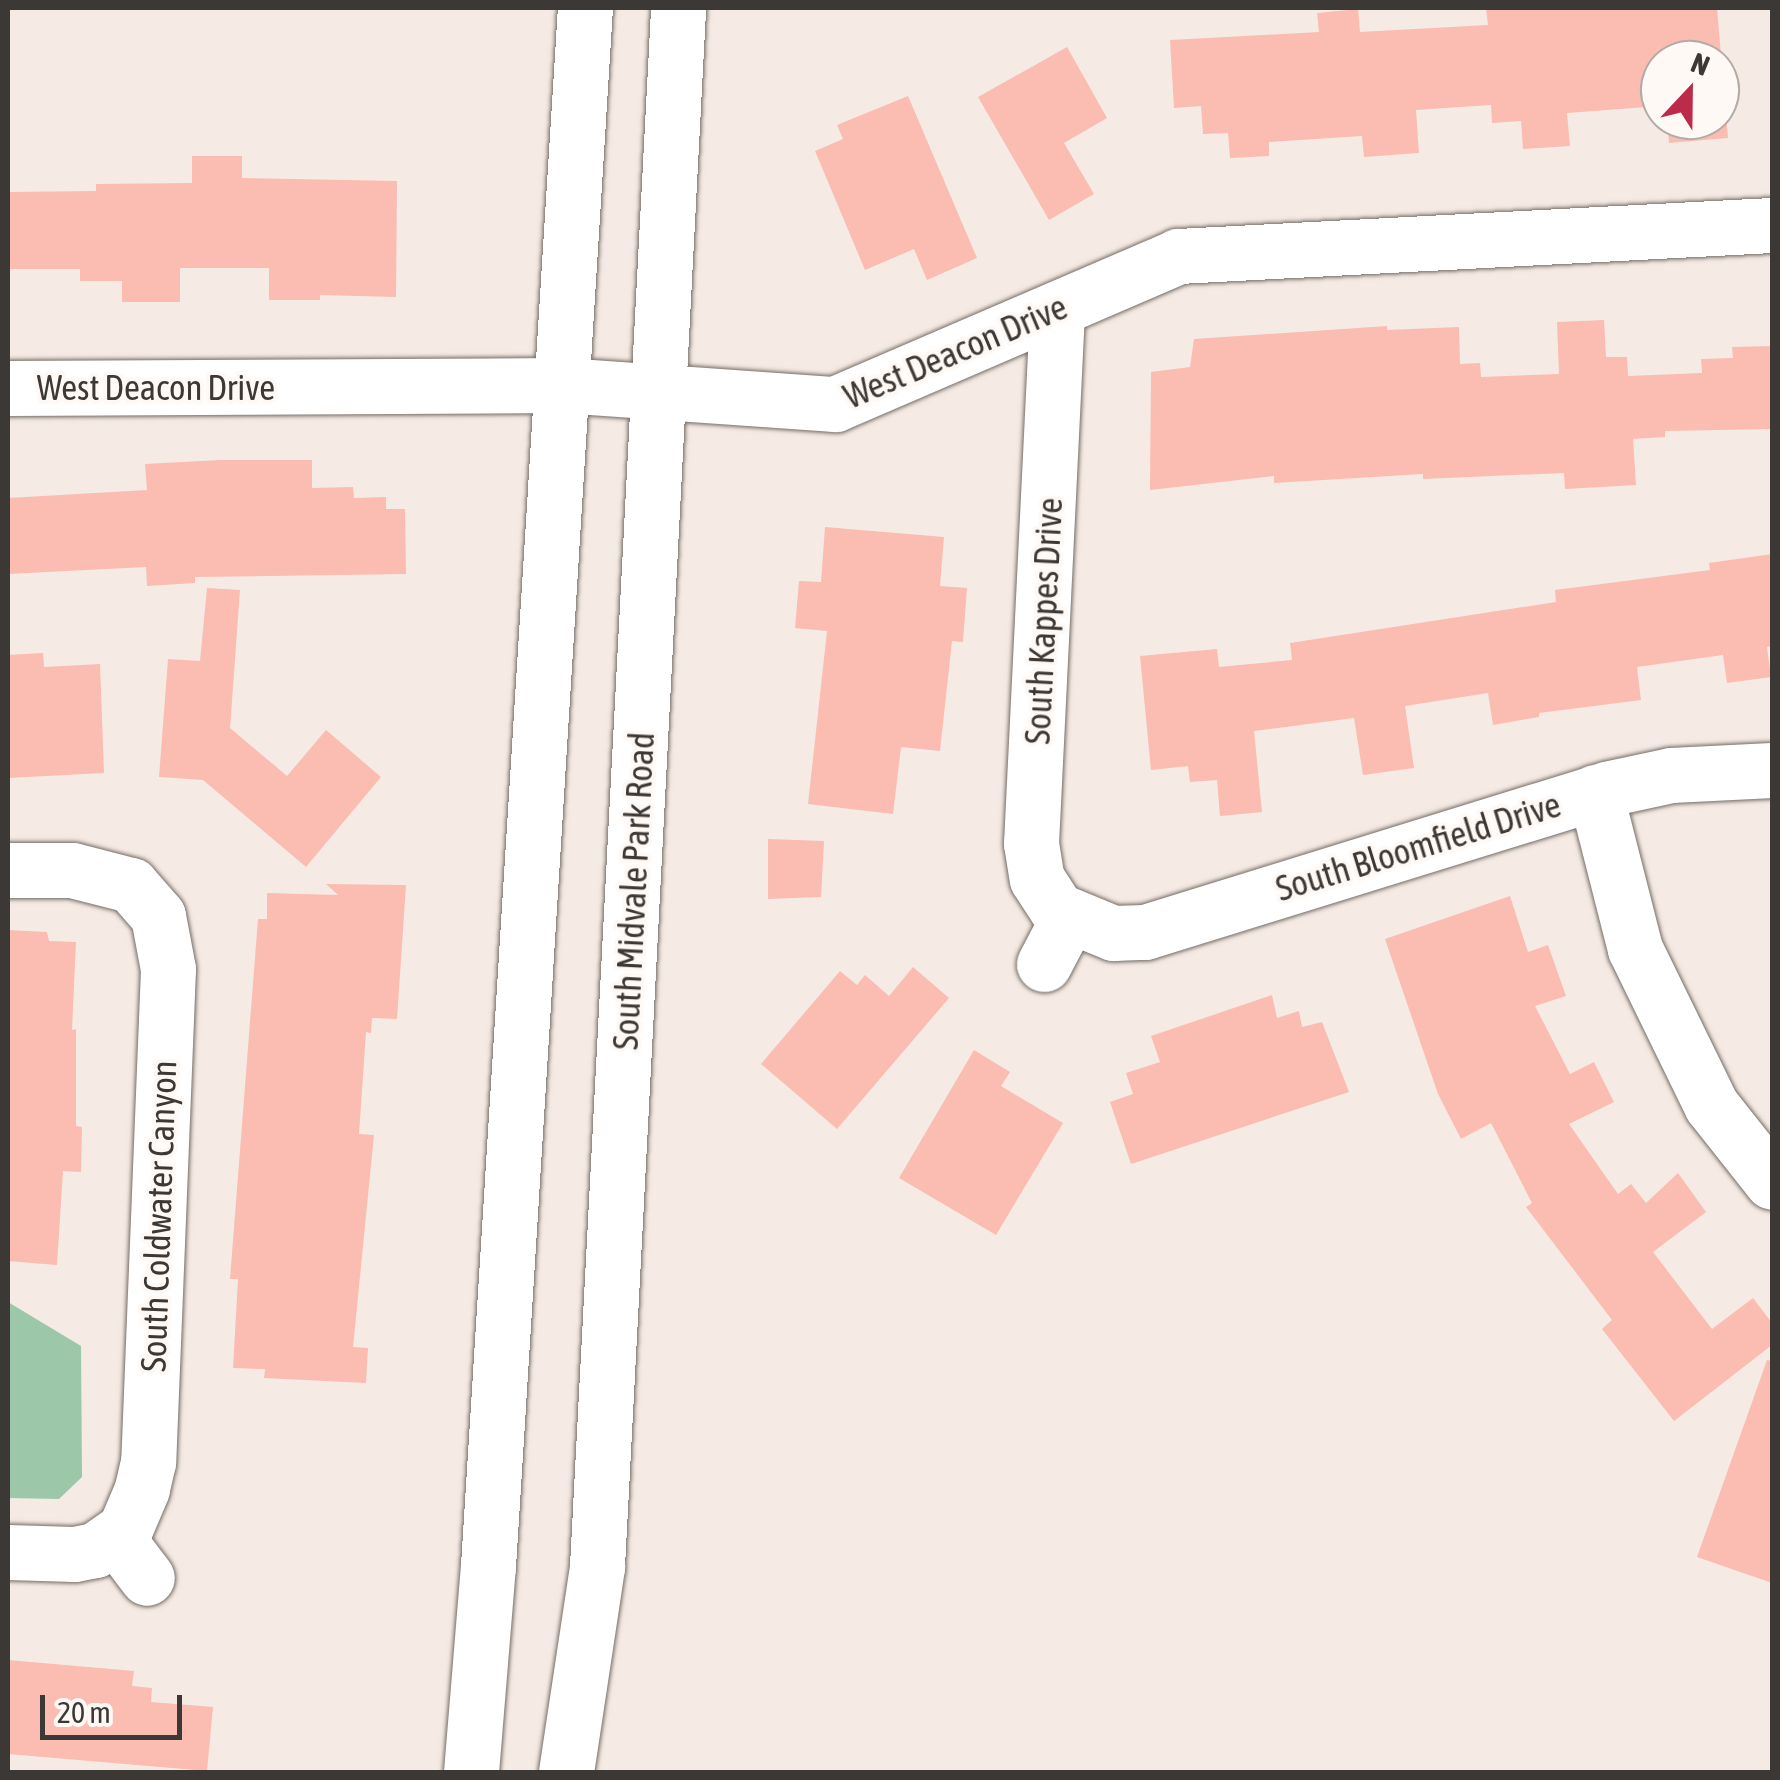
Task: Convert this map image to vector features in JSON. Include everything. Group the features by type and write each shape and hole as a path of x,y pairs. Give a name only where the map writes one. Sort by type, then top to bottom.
{"street":[{"path":"471,1772 488,1566 585,8"},
{"name":"South Midvale Park Road","path":"566,1772 597,1566 678,8"},
{"name":"West Deacon Drive","path":"8,388 562,386 835,404 1057,312 1178,256 1772,224"},
{"name":"South Kappes Drive","path":"1056,940 1057,910 1037,879 1032,844 1057,312"},
{"name":"South Bloomfield Drive","path":"1056,940 1146,932 1596,792 1671,775 1772,770"},
{"path":"1596,792 1635,949 1711,1106 1772,1182"},
{"name":"South Coldwater Canyon","path":"8,870 72,870 165,890 168,968 148,1462 130,1548 74,1554 8,1552"}],"green space":[{"path":"8,1302 81,1346 82,1477 59,1499 8,1498"}],"building":[{"path":"1486,8 1717,8 1720,40 1640,40 1640,108 1567,113 1570,146 1523,149 1521,121 1492,123 1491,105 1416,110 1419,153 1364,157 1362,136 1269,142 1269,156 1230,158 1228,133 1203,134 1201,106 1174,108 1170,40 1319,32 1317,13 1358,9 1360,32 1488,25"},
{"path":"1067,47 1107,118 1064,143 1094,194 1049,220 978,97"},
{"path":"908,96 977,258 927,280 914,249 865,270 815,151 843,139 837,125"},
{"path":"192,156 242,156 242,178 397,181 396,297 320,295 320,300 269,300 269,268 180,268 180,302 122,302 122,281 80,281 80,269 8,269 8,192 96,191 96,184 192,183"},
{"path":"1604,320 1606,357 1627,357 1628,376 1702,373 1701,359 1733,358 1732,347 1772,346 1772,429 1665,431 1665,437 1633,439 1636,485 1565,489 1564,473 1423,479 1423,474 1274,483 1274,476 1150,490 1151,372 1190,367 1194,339 1387,326 1387,330 1459,327 1460,364 1480,363 1481,377 1559,374 1557,322"},
{"path":"312,460 312,488 353,487 354,498 386,497 386,509 405,509 406,574 195,577 195,583 147,586 146,567 8,574 8,498 147,490 145,464"},
{"path":"825,527 944,537 940,586 967,588 963,642 952,641 940,751 901,747 893,814 808,804 827,631 795,628 799,581 821,582"},
{"path":"1772,554 1772,646 1767,647 1771,677 1727,683 1723,655 1637,667 1641,700 1539,713 1539,717 1493,725 1488,693 1405,706 1414,768 1363,775 1354,718 1254,731 1262,812 1220,816 1217,780 1190,782 1188,766 1151,770 1140,656 1217,649 1219,667 1292,660 1290,643 1556,602 1555,590 1710,570 1709,563"},
{"path":"207,588 240,590 230,728 287,776 326,730 381,777 306,867 203,780 159,777 168,659 200,661"},
{"path":"43,653 44,667 100,664 104,773 8,778 8,655"},
{"path":"768,839 824,841 821,897 768,899"},
{"path":"326,884 406,885 397,1019 372,1018 371,1033 366,1032 359,1134 374,1135 353,1347 368,1348 366,1383 264,1378 265,1369 233,1368 238,1279 230,1279 258,919 267,919 267,893 338,895"},
{"path":"1510,896 1528,952 1548,945 1566,996 1535,1006 1570,1074 1594,1062 1614,1102 1569,1124 1618,1194 1631,1184 1646,1203 1678,1173 1706,1212 1653,1252 1712,1329 1753,1298 1772,1323 1772,1345 1674,1421 1602,1329 1612,1320 1526,1207 1532,1203 1491,1123 1461,1139 1438,1094 1385,939"},
{"path":"8,930 47,932 49,941 76,942 72,1030 76,1029 76,1126 82,1127 81,1172 63,1171 57,1265 8,1261"},
{"path":"913,967 949,998 837,1129 761,1064 840,971 857,985 865,975 889,996"},
{"path":"1272,995 1277,1018 1299,1011 1302,1027 1322,1022 1349,1092 1131,1164 1110,1102 1133,1094 1126,1073 1160,1062 1151,1036"},
{"path":"974,1050 1010,1072 1001,1086 1063,1123 996,1235 899,1178"},
{"path":"1767,1360 1772,1361 1772,1583 1697,1557"},
{"path":"8,1660 134,1671 132,1686 152,1688 151,1702 213,1707 207,1771 8,1754"}]}
